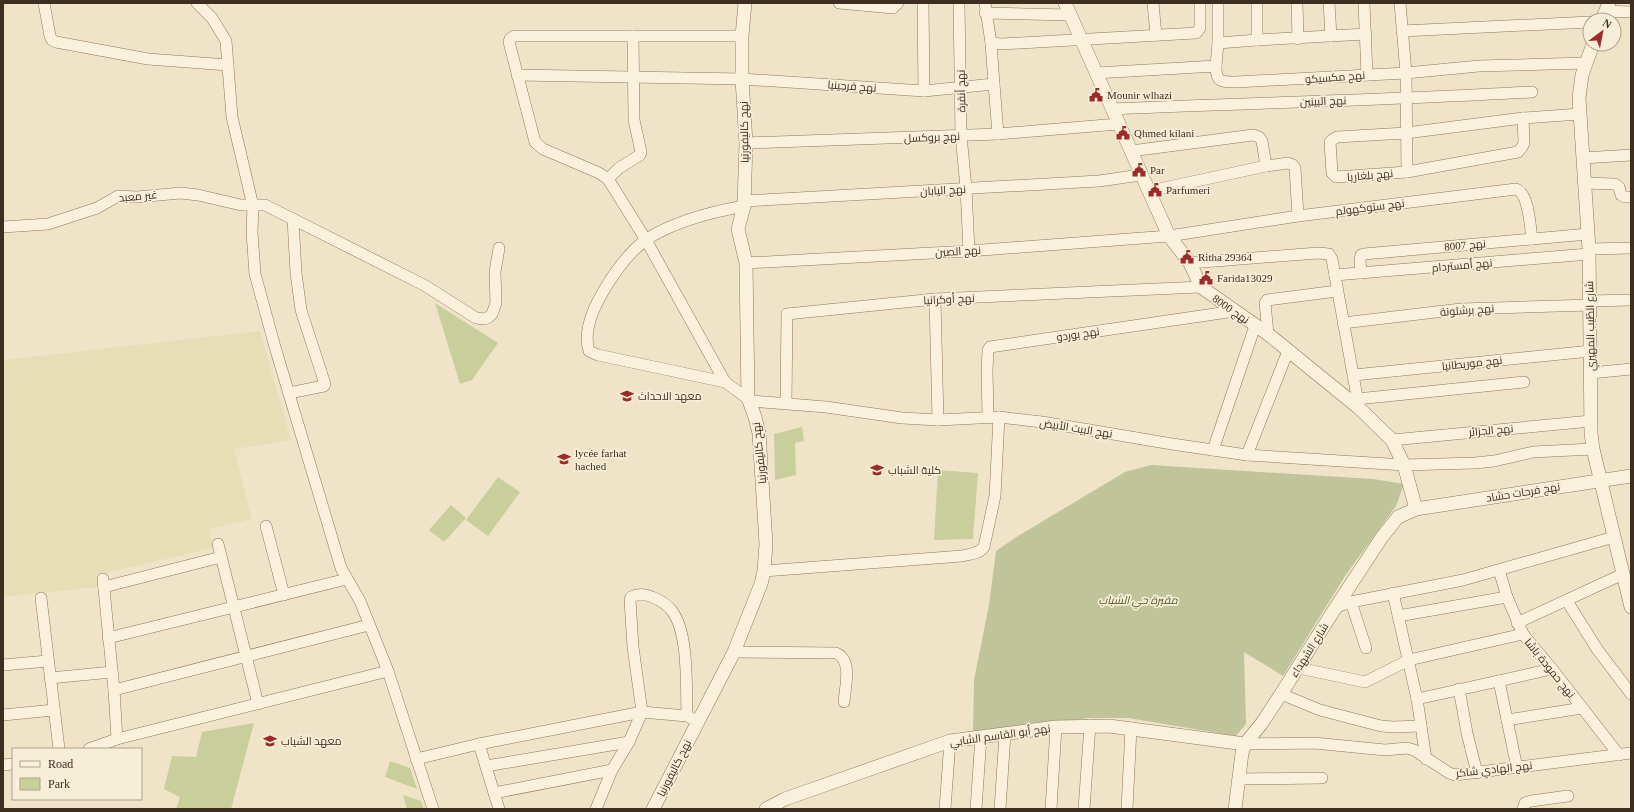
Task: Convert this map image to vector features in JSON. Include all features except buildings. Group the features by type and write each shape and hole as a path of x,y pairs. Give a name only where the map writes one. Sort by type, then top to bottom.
{"street":[{"path":"44,3 50,36 52,40 56,42 148,59 228,65"},
{"path":"197,3 212,18 226,41 232,117 253,206 252,232 255,274 289,393 341,568 360,601 388,671 432,809"},
{"name":"نهح كاليفورنيا","path":"653,809 692,719 734,652 756,600 764,571 766,544 759,433 748,398 746,263 738,229 744,204 746,144 742,79 742,36 745,3"},
{"path":"839,3 893,8 898,3"},
{"path":"923,3 924,91"},
{"name":"نهج أنقرة","path":"959,3 961,136 966,188 969,251"},
{"path":"1153,3 1156,35"},
{"path":"991,43 1002,44 1196,33 1200,28 1200,3"},
{"path":"1096,73 1216,66 1218,44 1218,3"},
{"path":"1257,3 1257,40"},
{"path":"1297,3 1298,39"},
{"path":"1329,3 1332,36"},
{"path":"1364,3 1367,75"},
{"name":"نهج بلغاريا","path":"1400,3 1406,73 1406,133 1407,172 1336,177 1332,173 1330,142 1337,137 1406,133 1523,118 1580,114"},
{"path":"998,134 991,43 985,8 1068,9"},
{"name":"نهج 8000","path":"1068,9 1169,236 1190,263 1201,288 1268,334 1288,351 1358,403 1392,440 1404,465 1416,509"},
{"path":"1605,11 1631,12"},
{"path":"1402,31 1582,22"},
{"path":"1218,44 1257,40 1298,39 1366,34"},
{"path":"742,36 514,36 509,42 535,142 543,149 599,173 608,179 646,240 725,382 748,398"},
{"path":"608,179 620,168 641,154 634,120 633,36"},
{"name":"شارع الطّيب المهيري","path":"1591,52 1586,63 1581,86 1580,114 1589,251 1592,449 1631,606"},
{"name":"نهج مكسيكو","path":"1216,66 1216,76 1223,82 1406,73 1479,66 1586,63"},
{"name":"نهج فرجينيا","path":"517,75 742,79 924,91 994,84"},
{"name":"نهج البينين","path":"1113,109 1324,101 1406,100 1532,92"},
{"path":"1407,172 1518,152 1524,143 1523,118"},
{"name":"نهج بروكسل","path":"746,144 961,136 1118,124"},
{"path":"1131,151 1254,135 1259,137 1262,141 1266,166"},
{"path":"1583,158 1631,155"},
{"path":"1150,191 1288,162 1295,168 1298,216"},
{"name":"نهج اليابان","path":"725,382 598,355 589,351 587,346 587,332 595,307 624,260 646,240 684,221 711,212 744,204 966,188 1099,181 1142,175"},
{"path":"1584,183 1615,184 1619,187 1621,195 1631,197"},
{"name":"نهج ستوكهولم","path":"1169,236 1298,216 1516,189 1520,190 1525,197 1532,239"},
{"name":"غير معبد","path":"3,227 48,224 97,208 118,196 137,198 181,193 198,195 230,203 253,206 265,205 424,285 468,313 481,319 490,317 495,308 495,272 499,248"},
{"path":"289,393 324,386 325,384 301,310 296,273 293,219"},
{"name":"نهج 8007","path":"1361,273 1360,260 1364,254 1588,234"},
{"name":"نهج الصين","path":"746,263 969,251 1169,236"},
{"name":"نهج أمستردام","path":"1335,275 1631,248"},
{"path":"1190,263 1326,253 1331,256 1358,403 1524,382"},
{"name":"نهج أوكرانيا","path":"786,403 787,314 935,299 1201,288"},
{"path":"1268,334 1265,303 1267,300 1338,291"},
{"path":"935,299 938,420"},
{"name":"نهج برشلونة","path":"1343,323 1461,309 1631,300"},
{"name":"نهج بوردو","path":"988,416 986,371 988,350 990,347 1235,311"},
{"path":"1213,450 1255,326"},
{"path":"1248,455 1288,351"},
{"name":"نهج موريطانيا","path":"1354,375 1591,351"},
{"path":"1591,373 1631,369"},
{"name":"نهج البيت الأبيض","path":"748,398 751,401 826,407 902,418 938,420 999,416 1248,455 1404,465 1475,463 1494,461 1528,452 1592,449"},
{"path":"764,571 962,556 977,553 982,550 984,547 995,496 999,416"},
{"name":"نهج الجزائر","path":"1392,440 1591,421"},
{"name":"نهج فرحات حشاد","path":"1416,509 1631,476"},
{"name":"شارع الشهداء","path":"1235,809 1245,744 1262,723 1299,668 1369,555 1390,526 1402,515 1416,509"},
{"path":"266,526 284,595"},
{"path":"1336,607 1351,602 1393,593 1463,580 1614,537"},
{"path":"218,544 258,704"},
{"path":"116,739 114,690 104,583 221,557"},
{"name":"نهج حمودة باشا","path":"1499,570 1507,597 1523,634 1619,755"},
{"path":"1517,623 1623,574"},
{"path":"108,638 347,579"},
{"path":"1393,593 1417,698 1426,759"},
{"path":"416,759 479,744 642,712 692,719 683,637 672,611 661,600 644,594 636,594 632,596 630,600 633,647 642,712 629,742 612,770 596,809"},
{"path":"1398,616 1507,597"},
{"path":"41,598 59,748"},
{"path":"1567,601 1597,649 1631,694"},
{"path":"1351,602 1366,648"},
{"path":"114,690 369,625"},
{"path":"1299,668 1365,682 1409,660 1523,634"},
{"path":"734,652 840,655 845,660 847,666 844,702"},
{"path":"3,665 48,661"},
{"path":"1417,698 1552,669"},
{"path":"91,748 116,739 388,671"},
{"path":"50,678 112,672"},
{"path":"1499,681 1517,768"},
{"path":"1459,689 1476,773"},
{"path":"1281,694 1320,710 1381,726 1421,726"},
{"path":"1507,720 1582,708"},
{"path":"3,716 54,710"},
{"path":"1084,809 1090,725"},
{"name":"نهج أبو القاسم الشابي","path":"766,809 785,804 950,741 1056,727 1090,725 1131,728 1245,744"},
{"path":"1051,809 1056,727"},
{"path":"1128,809 1131,728"},
{"path":"1000,809 1005,734"},
{"path":"976,809 981,737"},
{"path":"946,809 950,741"},
{"path":"486,766 629,742"},
{"name":"نهج الهادي شاكر","path":"1245,744 1314,743 1385,750 1407,748 1414,750 1449,774 1455,775 1631,753"},
{"path":"479,744 499,809"},
{"path":"494,793 612,770"},
{"path":"1239,779 1322,778"},
{"path":"1523,809 1525,803 1531,801 1568,796"}],"shaded area":[{"path":"260,331 291,440 234,449 252,519 209,529 213,548 97,575 98,587 3,597 3,360"}],"green space":[{"path":"435,303 498,343 472,380 460,384"},
{"path":"802,427 804,441 795,443 796,475 775,480 774,434"},
{"name":"مقبرة حي الشباب","path":"1151,465 1373,479 1404,484 1396,506 1345,576 1283,676 1244,652 1246,724 1236,736 1128,718 1088,718 981,734 973,731 974,680 989,605 996,551 1018,536 1125,472"},
{"path":"938,470 978,473 973,539 934,540"},
{"path":"498,477 520,492 488,536 466,520"},
{"path":"451,505 466,518 444,542 429,530"},
{"path":"254,723 231,809 176,809 180,797 164,789 172,756 196,757 202,732"},
{"path":"390,761 410,768 417,789 385,777"},
{"path":"403,795 421,801 424,809 407,809"}],"place":[{"name":"Mounir wlhazi","path":"1096,95"},
{"name":"Qhmed kilani","path":"1123,133"},
{"name":"Par","path":"1139,170"},
{"name":"Parfumeri","path":"1155,190"},
{"name":"Ritha 29364","path":"1187,257"},
{"name":"Farida13029","path":"1206,278"},
{"name":"معهد الاحداث","path":"627,396"},
{"name":"lycée farhat hached","path":"564,459"},
{"name":"كلية الشباب","path":"877,470"},
{"name":"معهد الشياب","path":"270,741"}]}
